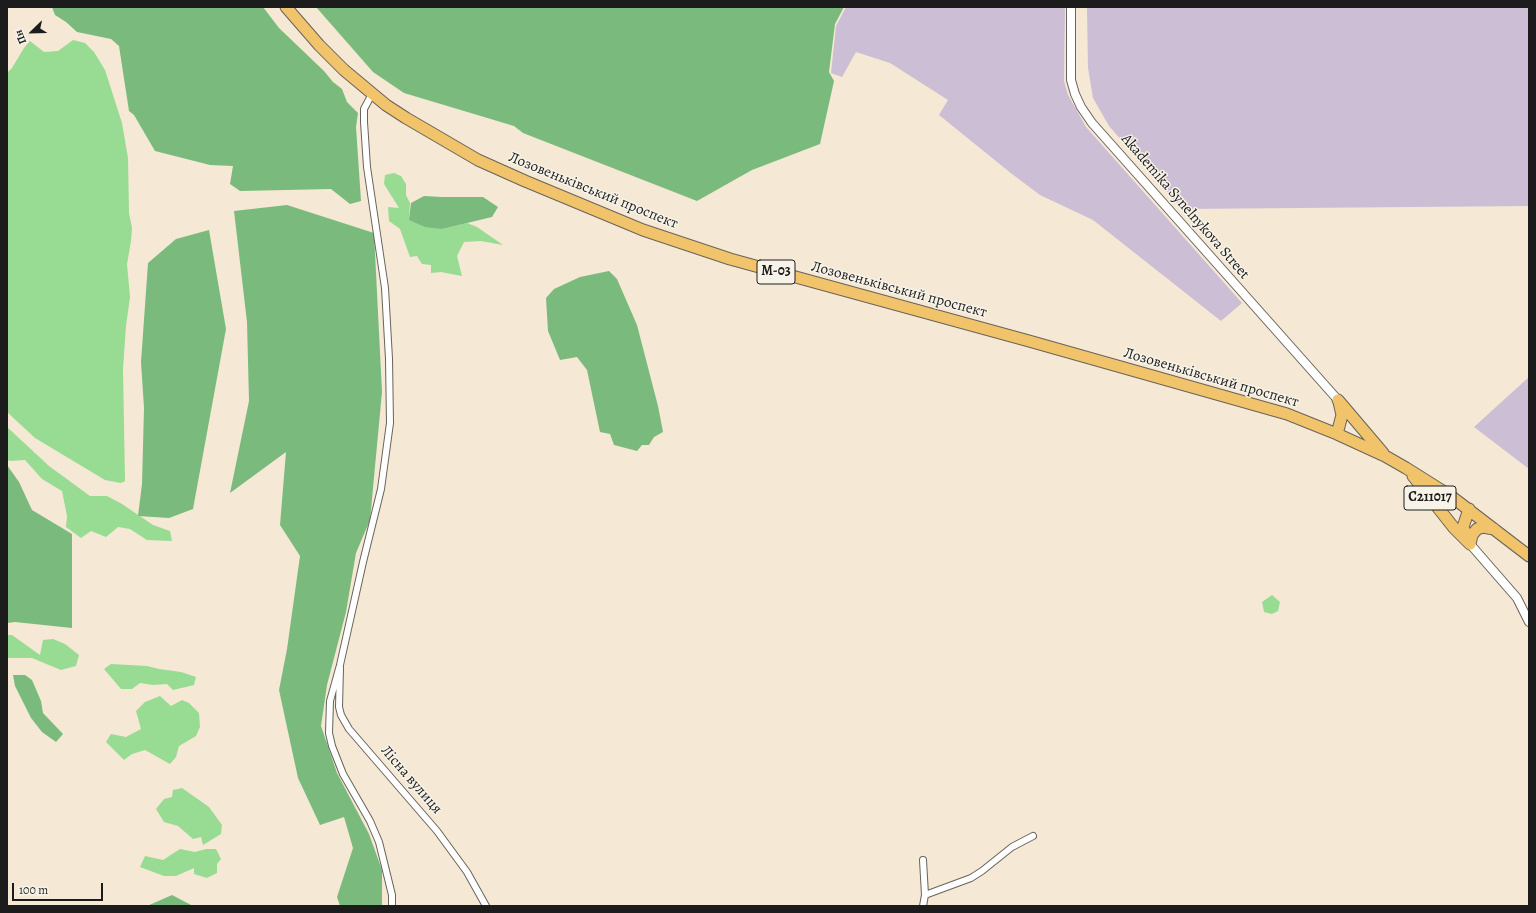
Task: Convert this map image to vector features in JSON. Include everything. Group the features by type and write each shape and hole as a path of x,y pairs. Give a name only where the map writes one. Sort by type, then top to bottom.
{"highway":[{"name":"Лозовеньківський проспект","path":"286,7 335,61 372,94 406,118 478,160 525,181 643,230 730,259 1287,414 1338,434 1385,456 1406,468 1469,509 1529,556"},
{"path":"1320,427 1331,421 1335,416 1338,408 1338,400"},
{"path":"1338,400 1342,415 1338,434"},
{"path":"1338,400 1385,456"},
{"name":"С211017","path":"1406,468 1454,528 1470,544"},
{"path":"1469,509 1463,527 1470,544"},
{"path":"1470,544 1472,535 1477,529 1483,527 1494,529"}],"street":[{"name":"Akademika Synelnykova Street","path":"1071,7 1071,80 1081,107 1092,123 1338,400"},
{"path":"372,94 364,109 364,122 367,167 385,288 389,359 390,424 381,489 340,665 330,701 329,733 332,746 343,774 370,821 379,842 392,895 392,906"},
{"name":"С211017","path":"1470,544 1516,598 1529,622"},
{"name":"Лісна вулиця","path":"340,665 341,678 339,707 341,715 349,729 437,831 467,872 486,906"},
{"path":"925,895 971,878 1012,848 1033,836"},
{"path":"923,860 925,895 923,906"}],"shaded area":[{"path":"846,7 1065,7 1064,81 1068,95 1086,127 1242,303 1221,321 1093,220 1040,195 1012,174 939,115 948,100 890,63 856,52 842,77 831,73 836,26"},
{"path":"1087,7 1529,7 1529,206 1182,209 1109,126 1093,98 1088,68"},
{"path":"1529,377 1529,469 1474,427"}],"green space":[{"path":"52,7 263,7 279,28 324,71 333,82 342,89 347,102 358,113 356,127 361,201 350,204 331,189 240,191 230,184 233,166 210,165 155,151 134,115 129,111 119,46 111,39 77,32 55,15"},
{"path":"316,7 844,7 835,24 829,72 834,81 820,144 752,170 697,201 523,133 514,126 404,93 373,72"},
{"path":"73,40 85,43 94,52 105,70 122,123 128,158 129,213 132,228 127,264 130,297 123,369 125,481 121,483 105,480 35,438 7,412 7,73 30,41 44,52 58,51"},
{"path":"394,173 401,176 406,184 406,195 410,203 409,220 442,229 467,223 477,227 503,245 481,241 464,242 457,256 462,276 441,272 431,273 431,265 422,264 417,256 410,257 400,229 389,221 388,207 399,208 384,184 385,175"},
{"path":"424,196 483,197 498,207 492,217 442,229 425,227 409,220 411,203"},
{"path":"287,205 374,233 382,392 370,520 356,553 346,612 327,685 321,726 337,773 369,834 382,870 382,906 340,906 337,897 353,848 344,817 320,825 298,778 279,690 287,649 300,556 280,525 286,452 230,493 249,401 247,322 234,211"},
{"path":"209,230 226,329 193,509 169,518 138,516 142,484 144,408 141,362 148,263 176,239"},
{"path":"609,271 617,279 637,325 658,406 663,432 654,437 649,445 642,445 637,451 614,445 610,434 600,432 587,370 577,357 560,360 548,331 546,298 554,289 580,277"},
{"path":"7,427 49,466 90,496 107,496 122,504 153,525 170,531 172,541 147,540 130,529 118,527 106,537 91,531 81,538 66,527 67,516 62,491 42,479 25,460 9,461 7,459"},
{"path":"7,465 19,482 32,510 72,534 72,628 15,622 7,623"},
{"path":"1272,595 1280,602 1278,611 1272,614 1264,612 1262,602"},
{"path":"7,635 12,635 40,655 43,640 53,639 65,644 79,655 76,666 61,670 32,658 7,658"},
{"path":"111,664 147,666 181,672 196,677 194,685 173,690 167,684 153,685 140,683 132,689 121,689 104,669"},
{"path":"13,675 25,675 32,680 41,701 43,713 63,734 56,742 42,732 31,718 15,686"},
{"path":"160,696 171,706 182,700 189,703 199,713 200,727 196,736 179,746 176,757 170,764 145,750 132,754 124,760 106,742 111,734 126,737 141,729 136,711 145,702"},
{"path":"182,788 209,807 222,825 221,834 203,845 201,837 193,839 178,826 164,822 156,809 164,799 172,797 173,790"},
{"path":"180,849 195,852 206,849 216,849 221,859 217,864 217,873 207,878 194,874 194,868 176,876 164,876 140,867 145,856 163,860"},
{"path":"172,895 193,906 147,906"}]}
